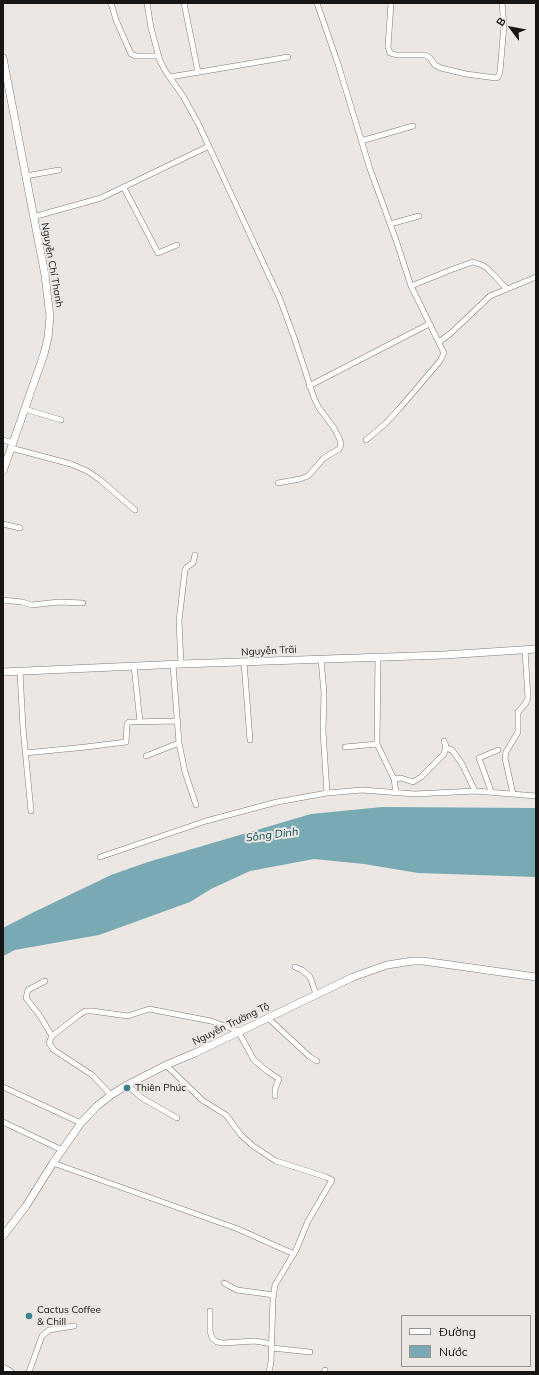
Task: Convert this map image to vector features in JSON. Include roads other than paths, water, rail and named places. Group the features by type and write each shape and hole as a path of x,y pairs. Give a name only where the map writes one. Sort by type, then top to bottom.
{"main road":[{"name":"Nguyễn Chí Thanh","path":"3,58 46,280 50,317 46,349 3,471"},
{"name":"Nguyễn Trãi","path":"3,672 378,656 444,655 536,649"},
{"name":"Nguyễn Trường Tộ","path":"3,1236 26,1206 53,1163 81,1123 97,1106 127,1085 166,1065 316,994 368,971 387,966 414,961 436,962 536,977"},
{"path":"3,1368 10,1372"}],"street":[{"path":"111,3 116,20 131,54 136,56 158,56"},
{"path":"147,3 151,28 158,56 163,68 191,110 209,146 280,298 316,403 338,435 341,445 337,450 324,458 308,476 300,480 278,482"},
{"path":"184,3 198,72"},
{"path":"317,3 338,64 361,141 411,286 444,353 440,361 400,410 366,440"},
{"path":"391,3 388,47 390,53 396,55 425,55 430,58 435,65 442,68 466,74 496,78 500,72 504,26 502,3"},
{"path":"170,78 288,57"},
{"path":"361,141 413,126"},
{"path":"33,217 88,202 124,188 209,146"},
{"path":"26,176 59,170"},
{"path":"124,188 158,253 177,245"},
{"path":"390,224 419,216"},
{"path":"411,286 473,262 488,269 507,289"},
{"path":"439,342 455,330 486,298 536,277"},
{"path":"310,386 429,324"},
{"path":"25,409 61,420"},
{"path":"3,440 12,445 71,464 87,471 99,479 135,510"},
{"path":"3,524 20,528"},
{"path":"195,555 193,563 185,570 179,621 177,664 179,743 185,772 196,805"},
{"path":"3,600 22,602 32,605 59,602 83,603"},
{"path":"513,794 506,766 505,755 518,732 518,712 526,703 528,698 524,650"},
{"path":"378,656 377,744 394,779 396,792"},
{"path":"321,659 324,693 323,730 327,793"},
{"path":"244,662 250,740"},
{"path":"134,666 140,722"},
{"path":"20,672 23,728 31,811"},
{"path":"25,753 126,742 127,724 129,722 178,721"},
{"path":"394,779 401,778 412,782 417,781 444,754 446,748 444,741"},
{"path":"146,756 179,743"},
{"path":"345,747 377,744"},
{"path":"446,748 452,750 462,764 475,791"},
{"path":"491,791 479,758 498,750"},
{"path":"100,856 206,821 278,802 327,793 362,790 415,794 491,791 536,796"},
{"path":"295,967 306,973 310,978 316,994"},
{"path":"45,981 28,990 26,998 40,1016 52,1036"},
{"path":"111,1095 92,1075 54,1050 49,1043 52,1036 79,1014 88,1011 128,1016 149,1009 211,1021 238,1031 254,1060 262,1068 279,1079 274,1096"},
{"path":"268,1018 310,1057 317,1061"},
{"path":"166,1065 202,1100 226,1115 241,1135 253,1146 276,1161 332,1180 308,1221 294,1254 274,1288 272,1346 269,1372"},
{"path":"127,1085 142,1098 178,1118"},
{"path":"3,1087 81,1123"},
{"path":"3,1122 62,1150"},
{"path":"53,1163 238,1229 294,1254"},
{"path":"224,1283 237,1290 274,1295"},
{"path":"210,1311 210,1331 212,1338 217,1342 255,1341 272,1346 310,1352"},
{"path":"29,1372 42,1336 49,1330 74,1326"}],"water":[{"name":"Sông Dinh","path":"382,807 536,808 536,877 418,873 364,864 314,859 250,871 211,889 190,902 99,935 15,950 3,956 3,928 111,875 148,862 311,814"}],"place":[{"name":"Thiên Phúc","path":"127,1088"},
{"name":"Cactus Coffee & Chill","path":"29,1316"}]}
